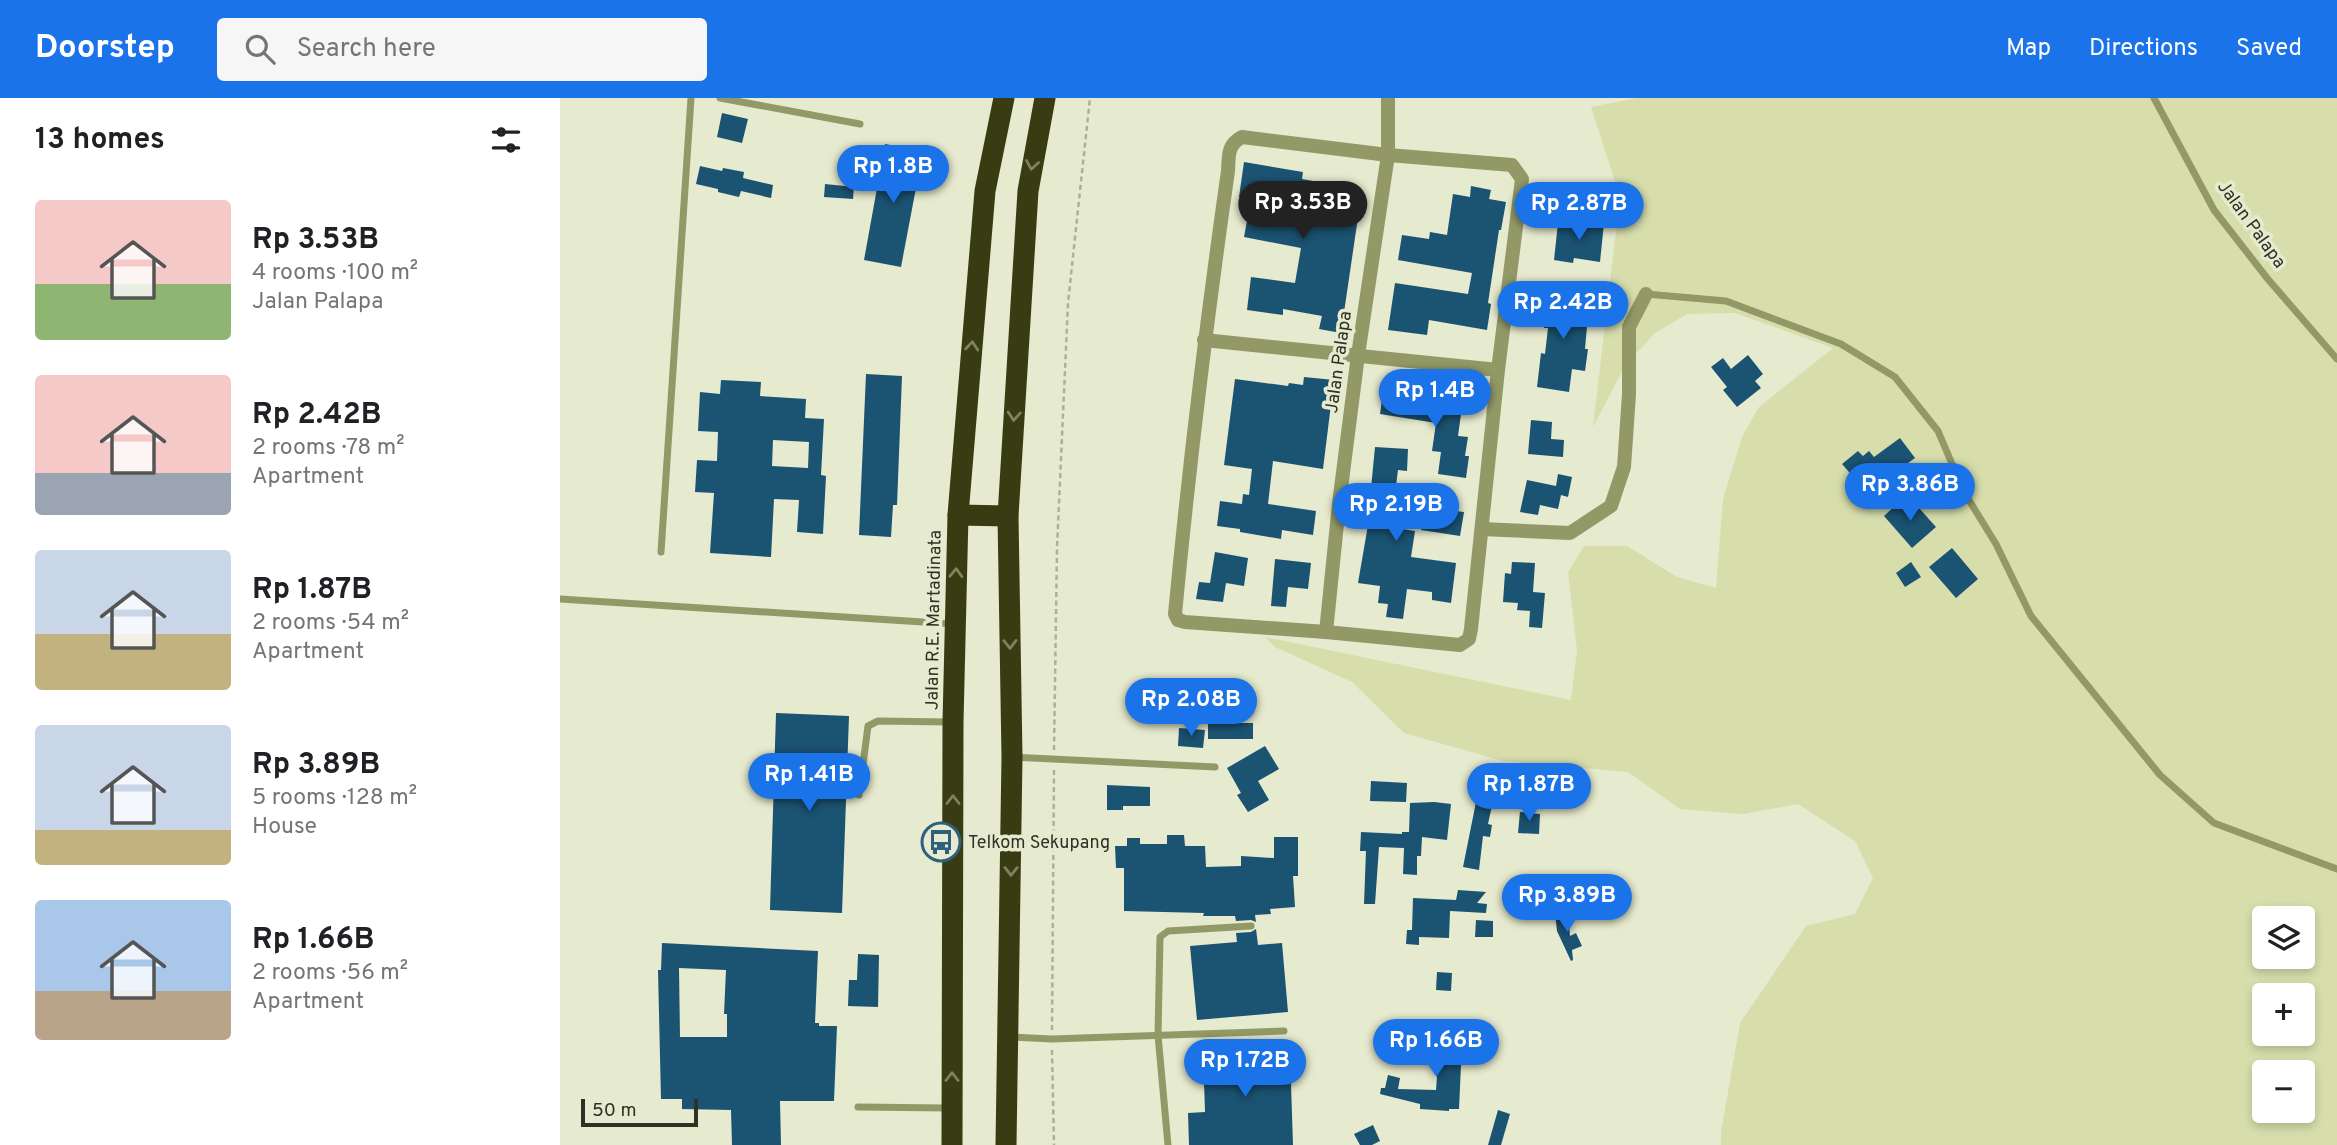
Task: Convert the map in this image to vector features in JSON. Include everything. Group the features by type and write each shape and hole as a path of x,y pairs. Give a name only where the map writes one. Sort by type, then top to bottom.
{"highway":[{"name":"Jalan R.E. Martadinata","path":"952,1145 953,722 958,515 985,191 1004,98"},
{"path":"1006,1145 1012,757 1008,516 1028,191 1045,98"},
{"path":"958,515 1008,516"}],"street":[{"name":"Jalan Palapa","path":"1326,632 1358,355 1388,155 1388,98"},
{"path":"1242,137 1388,155 1512,165 1522,179 1469,639 1460,645 1178,620 1175,614 1187,488 1229,148 1242,137"},
{"path":"1482,530 1570,533 1611,506 1624,467 1629,394 1629,327 1646,293"},
{"path":"1204,340 1498,370"}],"lane":[{"path":"661,552 691,98"},
{"path":"720,98 860,124"},
{"name":"Jalan Palapa","path":"2154,98 2214,210 2267,278 2337,359"},
{"path":"1646,293 1726,301 1842,344 1895,377 1938,431 1964,492 1996,544 2032,616 2160,775 2214,823 2337,869"},
{"path":"560,598 955,624"},
{"path":"859,795 869,726 878,722 953,722"},
{"path":"1012,757 1215,767"},
{"path":"1168,1145 1158,1035 1160,937 1163,933 1251,926"},
{"path":"1008,1037 1052,1039 1284,1031"},
{"path":"858,1107 952,1108"}],"path":[{"path":"1054,1145 1052,1039 1057,548 1068,303 1090,98"}],"green space":[{"path":"1637,98 2337,98 2337,1145 1721,1145 1740,1023 1806,926 1855,914 1873,878 1855,841 1798,804 1743,814 1680,809 1628,772 1503,761 1404,733 1352,682 1275,647 1265,637 1571,700 1577,650 1568,572 1584,546 1627,546 1677,577 1716,588 1723,499 1742,437 1759,407 1833,348 1735,313 1687,314 1655,333 1625,366 1593,427 1620,197 1591,107"}],"building":[{"path":"722,113 748,119 742,143 717,137"},
{"path":"885,144 923,151 901,267 864,260"},
{"path":"1244,162 1303,172 1302,179 1362,190 1341,333 1319,329 1322,316 1283,309 1283,315 1247,310 1251,277 1295,283 1301,248 1244,237 1251,199 1239,197"},
{"path":"700,166 744,172 743,178 773,185 771,198 741,191 739,197 696,184"},
{"path":"825,184 854,187 853,199 824,197"},
{"path":"1471,186 1491,190 1489,199 1506,202 1488,303 1491,304 1487,330 1429,320 1427,335 1388,330 1395,283 1468,294 1472,273 1398,260 1402,235 1429,239 1430,232 1447,235 1453,194 1470,197"},
{"path":"1585,220 1604,223 1600,262 1574,258 1573,263 1554,260 1558,223 1584,227"},
{"path":"1549,287 1569,289 1568,302 1589,304 1585,371 1572,369 1569,392 1537,387 1541,353 1545,354 1548,328 1544,328"},
{"path":"1748,355 1763,374 1755,381 1761,388 1737,407 1723,390 1727,387 1711,367 1723,358 1731,369"},
{"path":"866,374 902,376 897,505 893,505 891,537 859,535"},
{"path":"1304,377 1334,380 1323,469 1273,461 1268,504 1316,511 1313,535 1282,530 1281,539 1217,526 1220,501 1242,504 1243,494 1249,495 1252,469 1224,465 1235,379 1288,386 1289,383 1303,385"},
{"path":"721,380 761,382 760,396 806,399 805,418 824,419 821,475 826,476 823,534 797,532 799,500 774,499 771,557 710,553 714,493 695,492 697,460 717,461 718,432 698,431 700,392 720,394","holes":["773,440 809,442 808,468 772,466"]},
{"path":"1383,392 1462,407 1458,436 1468,437 1466,478 1438,474 1441,452 1432,451 1436,423 1380,414"},
{"path":"1531,420 1552,422 1551,439 1564,440 1563,457 1528,454"},
{"path":"1900,438 1915,458 1890,476 1870,496 1842,464 1858,451 1863,456 1869,451 1874,457"},
{"path":"1375,447 1408,449 1407,471 1398,470 1394,501 1404,502 1402,529 1415,531 1411,557 1456,563 1451,603 1432,600 1432,592 1407,589 1403,619 1386,617 1388,604 1378,603 1380,586 1358,583 1368,525 1356,524 1358,508 1369,509"},
{"path":"1558,474 1572,477 1568,497 1561,495 1558,509 1540,505 1538,515 1520,512 1527,480 1556,486"},
{"path":"1911,499 1936,527 1912,548 1884,516 1898,503 1902,508"},
{"path":"1424,507 1464,512 1460,536 1421,530"},
{"path":"1952,548 1978,579 1956,598 1929,567"},
{"path":"1215,552 1248,558 1244,586 1226,583 1223,602 1196,599 1199,582 1210,583"},
{"path":"1275,559 1311,563 1308,589 1288,587 1286,607 1271,606"},
{"path":"1512,562 1535,563 1533,592 1545,593 1542,628 1529,627 1530,611 1517,610 1518,603 1503,602 1505,573 1511,574"},
{"path":"1911,562 1921,577 1905,587 1896,573"},
{"path":"776,713 849,716 842,913 770,910"},
{"path":"1208,723 1253,723 1253,739 1208,739"},
{"path":"1179,728 1205,730 1203,748 1178,746"},
{"path":"1265,746 1279,769 1258,781 1269,800 1248,812 1237,795 1241,793 1227,768"},
{"path":"1371,781 1407,783 1406,802 1370,801"},
{"path":"1107,785 1150,787 1150,806 1123,806 1123,810 1107,810"},
{"path":"1477,797 1493,801 1488,824 1492,825 1490,837 1483,836 1479,870 1463,867"},
{"path":"1410,803 1451,804 1447,840 1422,837 1421,856 1417,856 1417,875 1403,874 1404,848 1379,847 1375,904 1364,904 1366,851 1360,851 1361,832 1409,832"},
{"path":"1520,812 1540,814 1539,834 1518,833"},
{"path":"1167,835 1184,835 1185,846 1205,846 1206,867 1241,866 1241,856 1274,858 1274,837 1298,837 1298,876 1293,876 1295,907 1270,909 1271,914 1255,915 1256,922 1236,921 1235,916 1203,916 1204,913 1124,911 1124,868 1116,868 1115,846 1127,846 1127,838 1140,838 1140,844 1167,844"},
{"path":"1458,890 1486,892 1477,903 1487,904 1486,913 1450,911 1449,938 1419,937 1419,945 1406,944 1407,930 1412,930 1413,898 1456,900"},
{"path":"1568,911 1570,936 1576,933 1582,946 1572,950 1571,961 1557,931 1555,913"},
{"path":"1476,920 1493,921 1493,937 1475,937"},
{"path":"1256,929 1258,945 1282,943 1288,1012 1197,1020 1190,946 1237,942 1236,933"},
{"path":"662,943 818,951 815,1023 819,1023 819,1026 837,1026 834,1101 780,1101 781,1145 732,1145 731,1110 682,1109 682,1099 661,1099 658,970 661,970","holes":["679,968 726,970 724,1014 727,1014 727,1037 680,1037"]},
{"path":"858,954 879,955 878,1007 848,1006 849,980 857,980"},
{"path":"1437,972 1452,973 1451,991 1436,990"},
{"path":"1430,1034 1449,1035 1449,1045 1466,1046 1465,1065 1461,1065 1459,1109 1420,1109 1420,1104 1380,1094 1381,1088 1385,1088 1388,1075 1400,1078 1398,1089 1436,1090 1439,1049 1430,1049"},
{"path":"1269,1043 1269,1054 1290,1053 1293,1145 1189,1145 1188,1113 1205,1112 1203,1051 1236,1050 1236,1044"},
{"path":"1498,1110 1510,1114 1501,1145 1488,1145"},
{"path":"1373,1125 1380,1141 1372,1145 1360,1145 1354,1134"}],"place":[{"name":"Telkom Sekupang","path":"941,842"}]}
